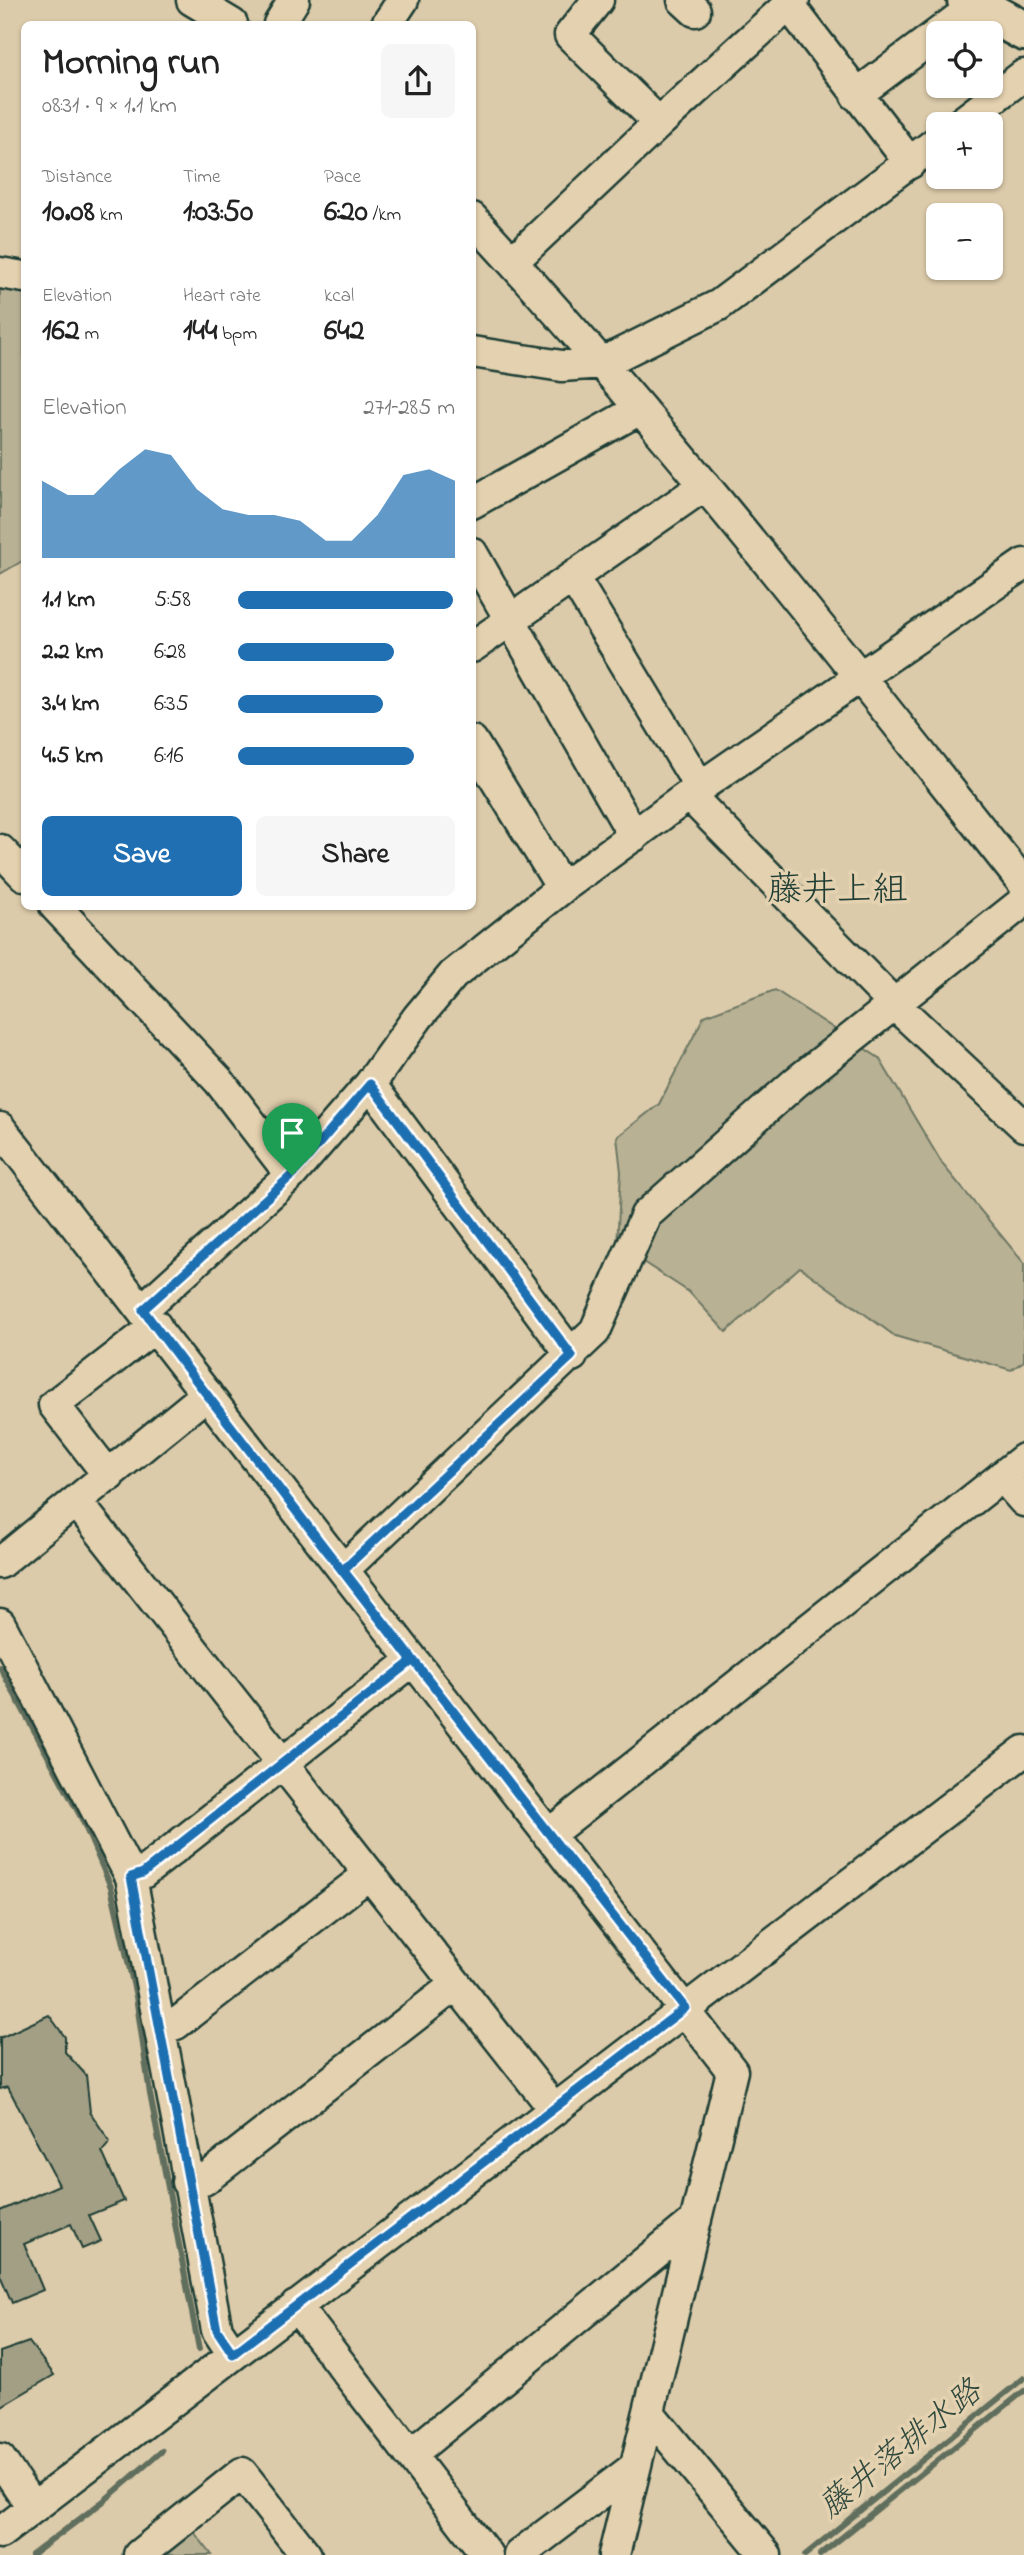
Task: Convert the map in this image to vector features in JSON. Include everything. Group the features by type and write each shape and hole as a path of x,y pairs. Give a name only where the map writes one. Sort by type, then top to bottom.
{"main road":[{"path":"969,1 1024,31"}],"street":[{"path":"192,0 227,21"},
{"path":"281,21 294,0"},
{"path":"389,21 403,0"},
{"path":"598,0 570,34 659,123"},
{"path":"856,95 964,14 969,1"},
{"path":"513,262 659,123 792,2 856,95 910,163"},
{"path":"976,112 1024,75"},
{"path":"476,353 562,366 602,363 719,305 926,150"},
{"path":"476,222 602,363 705,485 1024,884"},
{"path":"0,273 21,276"},
{"path":"476,501 640,409"},
{"path":"476,644 705,485"},
{"path":"476,560 634,836"},
{"path":"109,1476 54,1405 149,1318 292,1175 370,1084 418,1017 453,975 562,888 695,791 1024,565"},
{"path":"573,577 695,791 894,1004 1024,1126"},
{"path":"476,747 562,888"},
{"path":"0,850 21,872"},
{"path":"343,1570 572,1356 595,1331 646,1215 796,1082 1024,901"},
{"path":"59,910 219,1081 292,1175"},
{"path":"370,1084 572,1356"},
{"path":"0,1128 732,2071 614,2555"},
{"path":"0,1563 207,1394"},
{"path":"548,1835 1013,1468 1024,1501"},
{"path":"77,1502 555,2110"},
{"path":"0,1624 131,1877 217,2330 233,2354"},
{"path":"131,1877 143,1873 412,1661"},
{"path":"0,2533 1024,1751"},
{"path":"161,2029 176,2024 369,1875"},
{"path":"187,2182 204,2180 455,1985"},
{"path":"410,2455 696,2220"},
{"path":"296,2306 487,2555"},
{"path":"649,2413 766,2555"},
{"path":"0,2459 33,2508"},
{"path":"519,2555 635,2467"},
{"path":"139,2555 242,2473 306,2555"}],"shaded area":[{"path":"0,286 21,290 21,562 0,574"},
{"path":"775,990 879,1058 943,1165 1024,1263 1024,1361 1011,1370 895,1336 800,1267 726,1332 689,1292 617,1245 621,1172 617,1137 659,1104 704,1016"},
{"path":"190,2527 212,2555 155,2555"}],"building":[{"path":"49,2015 65,2037 65,2052 86,2075 90,2112 110,2142 102,2152 124,2201 89,2215 101,2241 82,2249 71,2224 24,2244 43,2290 12,2303 0,2275 0,2211 59,2185 8,2087 0,2089 0,2038"},
{"path":"29,2342 54,2375 0,2407 0,2352"}],"waterway":[{"path":"0,1667 82,1819 111,1887 136,1996 150,2094 199,2349"},
{"name":"藤井落排水路","path":"805,2555 1024,2378"},
{"path":"820,2555 1024,2391"},
{"path":"32,2555 105,2500 162,2451"}],"district":[{"name":"藤井上組","path":"837,888"}],"route":[{"path":"370,1084 572,1356 343,1570 685,2008 233,2354 217,2330 131,1877 143,1873 412,1661 143,1310 292,1175 370,1084"}]}
